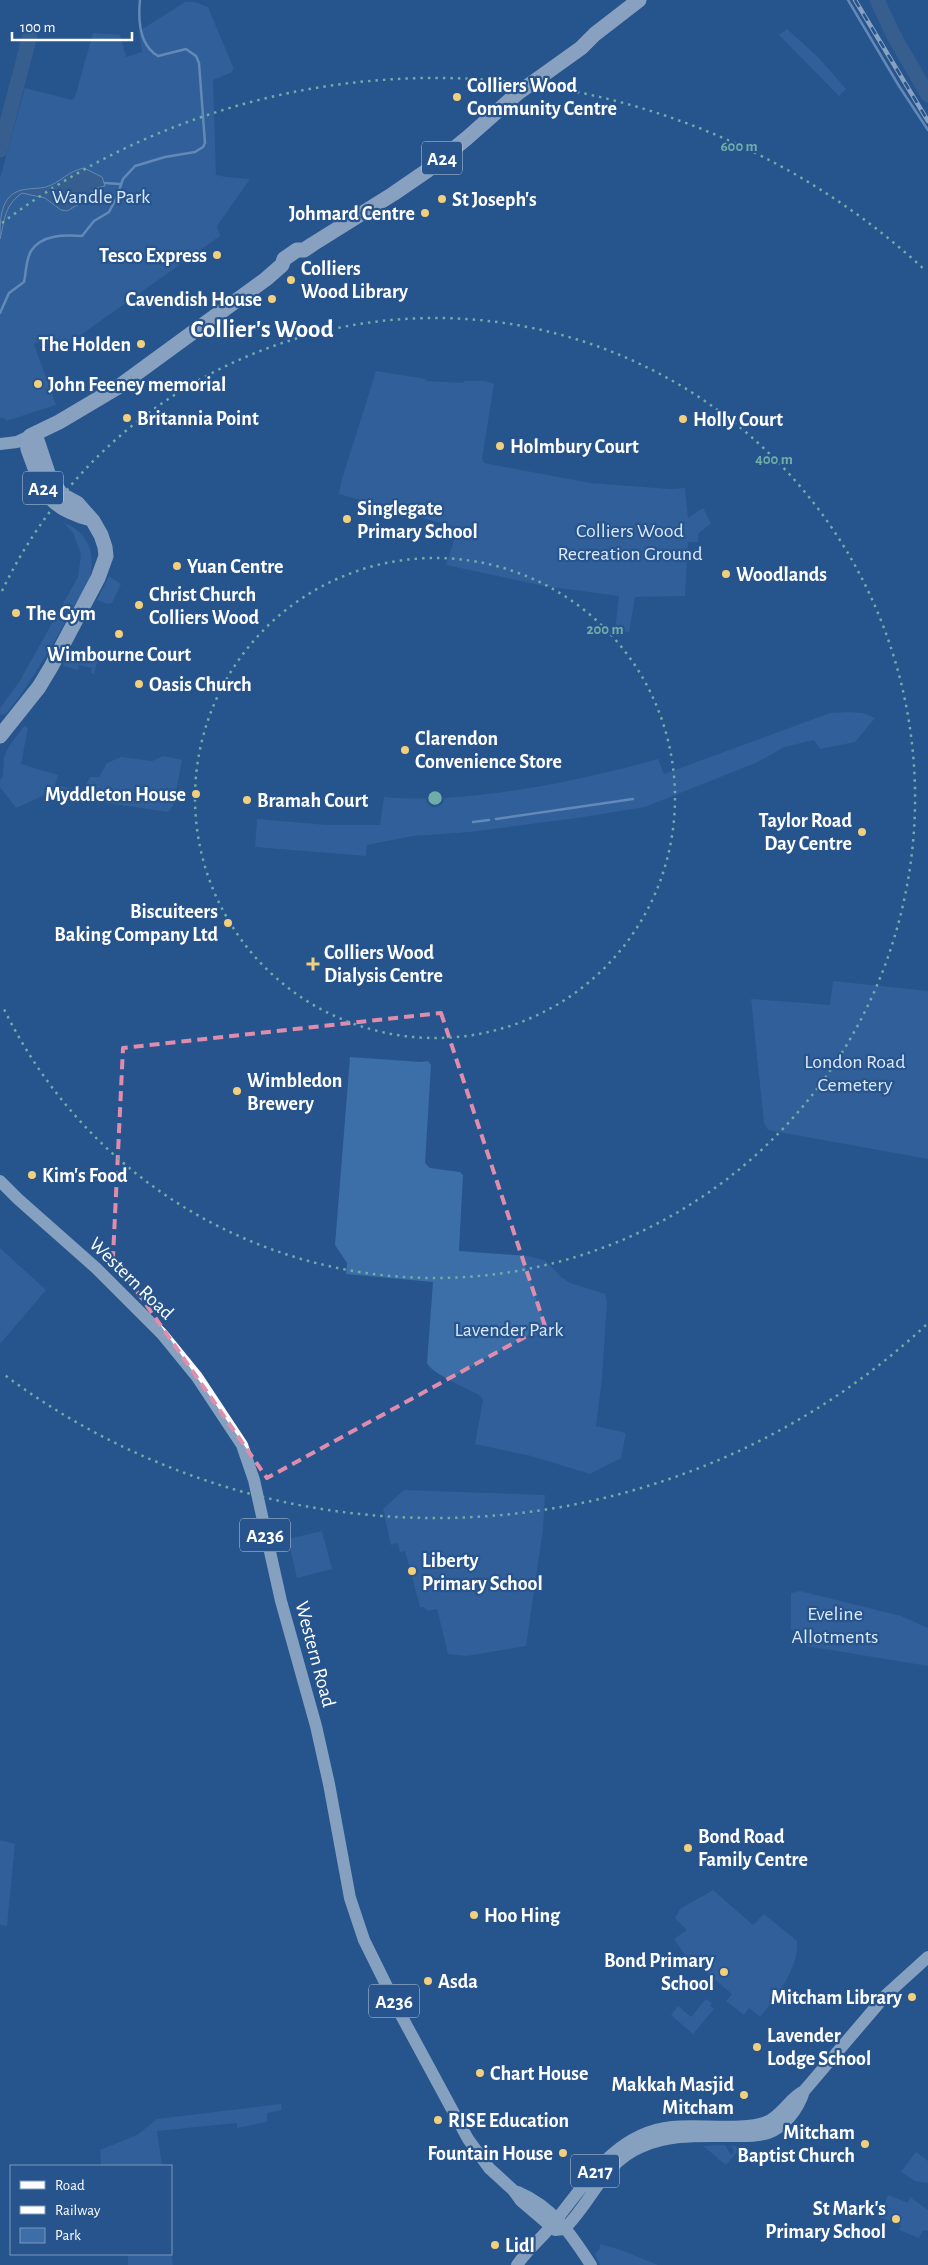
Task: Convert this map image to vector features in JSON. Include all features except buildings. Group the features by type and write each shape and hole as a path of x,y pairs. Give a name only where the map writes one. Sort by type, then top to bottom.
{"highway":[{"name":"A24","path":"0,736 5,725 39,687 98,578 106,556 101,535 91,519 74,514 50,499 43,489 27,440 118,387 173,348 282,265 284,259 298,250 304,250 428,170 518,92 581,48 595,34 638,0"}],"main road":[{"path":"0,442 15,435 27,440"},
{"name":"Western Road","path":"0,1181 96,1268 162,1334 211,1396 242,1444 254,1480 281,1601 316,1726 329,1784 350,1898 358,1924 374,1962 456,2119 483,2160 513,2190 531,2199 558,2224"},
{"name":"A217","path":"558,2224 608,2156 631,2140 648,2132 670,2127 757,2125 773,2118 797,2095 804,2091 886,1995 928,1957"},
{"path":"517,2265 558,2224"},
{"name":"A236","path":"558,2224 591,2265"}],"highlighted area":[{"path":"441,1013 545,1326 267,1478 113,1257 123,1048"}],"green space":[{"name":"Wandle Park","path":"185,2 195,2 208,7 234,69 230,73 213,80 216,175 250,179 217,226 220,236 61,349 39,342 34,344 56,405 6,421 4,418 0,418 0,178 25,88 72,100 75,97 93,33 120,35 126,57 142,52 139,31"},
{"path":"787,29 818,57 846,89 839,96 779,35"},
{"name":"Colliers Wood Recreation Ground","path":"376,371 426,379 426,381 463,383 464,381 485,381 494,384 482,459 484,463 590,483 670,489 685,488 688,518 703,508 711,523 698,534 698,542 688,542 685,596 635,597 629,632 615,630 619,596 544,586 446,565 458,528 339,494"},
{"path":"64,523 79,531 88,544 92,559 89,580 34,675 6,714 0,715 0,708 19,682 78,577 81,554 73,533"},
{"path":"109,576 121,584 112,603 108,604 97,600"},
{"path":"77,650 95,654 98,658 94,674 91,673 92,668 79,665 78,670 63,666"},
{"path":"830,713 863,713 875,718 855,742 820,749 814,740 784,747 758,762 645,807 470,832 413,836 367,845 366,856 255,847 257,819 327,825 380,825 384,797 416,799 450,798 486,794 558,783 658,759 664,774"},
{"path":"24,726 28,728 21,764 58,775 55,785 83,791 90,777 99,777 107,763 121,757 152,761 163,756 182,760 173,806 168,812 47,794 16,808 0,787 0,780 3,776 4,757 9,746"},
{"name":"London Road Cemetery","path":"833,981 928,991 928,1159 768,1130 764,1123 751,999 830,1005"},
{"name":"Lavender Park","path":"350,1057 428,1061 431,1065 425,1163 430,1168 460,1172 463,1175 459,1251 528,1256 546,1261 561,1277 570,1283 605,1294 607,1302 602,1379 596,1426 626,1433 621,1458 590,1474 531,1456 475,1444 483,1400 479,1395 436,1372 427,1363 433,1282 346,1274 347,1263 335,1245"},
{"path":"0,1248 46,1290 0,1344"},
{"path":"404,1490 545,1495 543,1529 526,1646 467,1656 448,1654 437,1609 428,1611 424,1607 420,1607 405,1551 400,1552 398,1543 391,1545 383,1509"},
{"path":"322,1531 332,1569 297,1578 288,1539"},
{"name":"Eveline Allotments","path":"800,1591 901,1616 928,1628 928,1666 806,1646 807,1631 791,1630 791,1593"},
{"path":"0,1840 15,1844 7,1926 0,1925"},
{"path":"713,1890 753,1925 764,1914 797,1941 797,1951 790,1972 779,1992 760,2017 749,2008 744,2015 726,2001 732,1994 685,1955 674,1939 687,1930 675,1918 680,1909"},
{"path":"706,1999 712,2003 710,2006 714,2009 693,2034 671,2015 678,2006 691,2017"},
{"path":"281,2104 282,2110 267,2113 267,2122 237,2128 237,2123 157,2131 162,2165 101,2165 100,2150 137,2135 157,2119"},
{"path":"725,2145 731,2155 734,2152 731,2145 741,2147 726,2165 703,2146"},
{"path":"916,2152 928,2161 928,2183 915,2181 901,2172"},
{"path":"888,2195 908,2203 910,2197 928,2210 928,2231 923,2230 919,2238 899,2230 901,2225 880,2218 884,2207 905,2214 884,2206"},
{"path":"600,2244 621,2250 658,2265 600,2265 595,2254 600,2249"},
{"path":"128,2255 171,2255 173,2265 128,2265"}],"shaded area":[{"path":"84,168 102,177 105,186 96,188 79,204 67,211 61,210 45,198 22,193 8,208 0,239 1,216 9,197 22,190 43,188 51,185"}],"waterway":[{"path":"0,313 9,293 24,282 28,258 36,245 41,241 54,237 82,236 94,221 109,212 123,179 135,166 165,157 195,152 203,147 205,143 199,63 196,56 186,49 158,56 152,51 143,39 141,31 139,16 140,0"},
{"path":"848,0 899,86 928,130"},
{"path":"877,0 895,38 928,95"},
{"path":"0,150 30,35"},
{"path":"105,183 120,184"},
{"path":"496,819 633,799"},
{"path":"473,822 489,820"}],"railway":[{"path":"855,0 928,121"}],"place":[{"name":"Colliers Wood Community Centre","path":"457,97"},
{"name":"St Joseph's","path":"442,199"},
{"name":"Johmard Centre","path":"425,213"},
{"name":"Tesco Express","path":"217,255"},
{"name":"Colliers Wood Library","path":"291,280"},
{"name":"Cavendish House","path":"272,299"},
{"name":"The Holden","path":"141,344"},
{"name":"John Feeney memorial","path":"38,384"},
{"name":"Britannia Point","path":"127,418"},
{"name":"Holly Court","path":"683,419"},
{"name":"Holmbury Court","path":"500,446"},
{"name":"Singlegate Primary School","path":"347,519"},
{"name":"Yuan Centre","path":"177,566"},
{"name":"Woodlands","path":"726,574"},
{"name":"Christ Church Colliers Wood","path":"139,605"},
{"name":"The Gym","path":"16,613"},
{"name":"Wimbourne Court","path":"119,634"},
{"name":"Oasis Church","path":"139,684"},
{"name":"Clarendon Convenience Store","path":"405,750"},
{"name":"Myddleton House","path":"196,794"},
{"name":"Bramah Court","path":"247,800"},
{"name":"Taylor Road Day Centre","path":"862,832"},
{"name":"Biscuiteers Baking Company Ltd","path":"228,923"},
{"name":"Colliers Wood Dialysis Centre","path":"313,964"},
{"name":"Wimbledon Brewery","path":"237,1091"},
{"name":"Kim's Food","path":"32,1175"},
{"name":"Liberty Primary School","path":"412,1571"},
{"name":"Bond Road Family Centre","path":"688,1848"},
{"name":"Hoo Hing","path":"474,1915"},
{"name":"Bond Primary School","path":"724,1972"},
{"name":"Asda","path":"428,1981"},
{"name":"Mitcham Library","path":"912,1997"},
{"name":"Lavender Lodge School","path":"757,2047"},
{"name":"Chart House","path":"480,2073"},
{"name":"Makkah Masjid Mitcham","path":"744,2095"},
{"name":"RISE Education","path":"438,2120"},
{"name":"Mitcham Baptist Church","path":"865,2144"},
{"name":"Fountain House","path":"563,2153"},
{"name":"St Mark's Primary School","path":"896,2219"},
{"name":"Lidl","path":"495,2245"}],"district":[{"name":"Collier's Wood","path":"262,328"}]}
